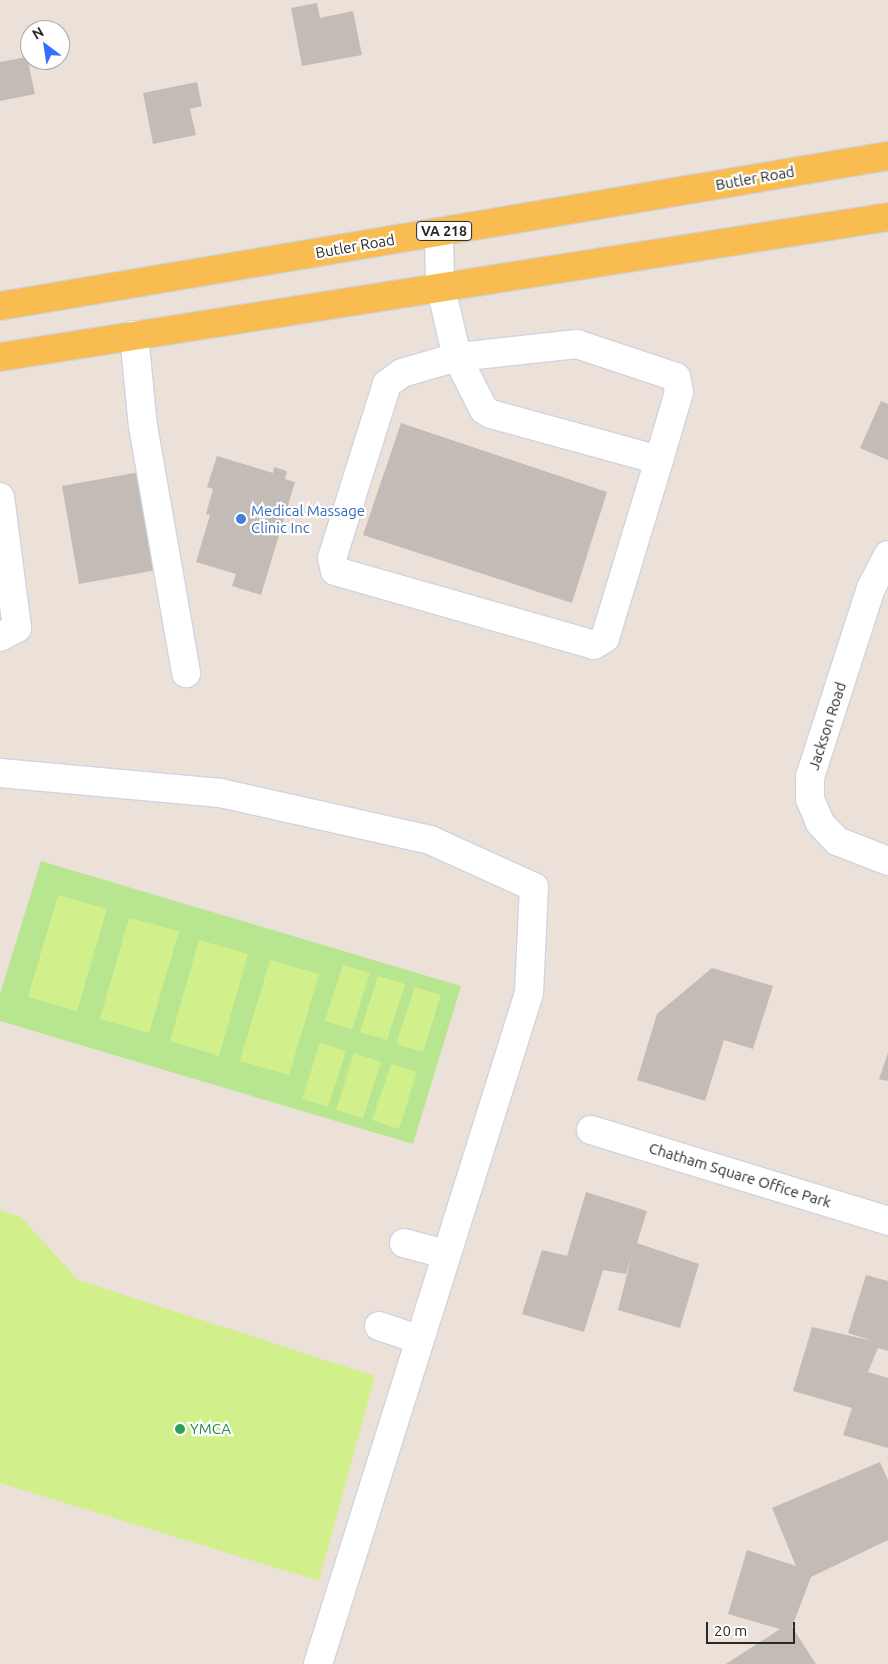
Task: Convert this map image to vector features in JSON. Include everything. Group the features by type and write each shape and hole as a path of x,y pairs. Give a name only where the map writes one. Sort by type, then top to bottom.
{"main road":[{"name":"Butler Road","path":"0,306 888,156"},
{"path":"0,357 440,284 888,217"}],"street":[{"path":"439,232 440,284 457,357 484,410 491,414 659,460"},
{"path":"134,335 143,426 186,673"},
{"path":"577,344 676,376 680,392 605,638 600,643 335,571 332,558 387,384 402,373 457,357 577,344"},
{"path":"0,497 3,538 17,628 0,637"},
{"name":"Jackson Road","path":"888,555 872,588 810,778 810,799 820,823 837,841 888,861"},
{"path":"0,773 220,793 430,840 534,888 528,993 418,1339 318,1664"},
{"name":"Chatham Square Office Park","path":"591,1130 888,1221"},
{"path":"404,1244 445,1254"},
{"path":"379,1326 418,1339"}],"green space":[{"path":"41,861 461,986 413,1144 0,1021 0,994"},
{"path":"58,895 107,909 77,1011 28,997"},
{"path":"129,918 179,931 149,1033 100,1019"},
{"path":"199,940 248,954 219,1056 170,1041"},
{"path":"270,960 319,974 289,1075 240,1061"},
{"path":"343,965 370,973 352,1029 325,1021"},
{"path":"378,976 405,984 387,1040 360,1032"},
{"path":"415,987 441,995 423,1052 396,1044"},
{"path":"320,1043 346,1051 328,1107 302,1099"},
{"path":"354,1053 381,1062 363,1118 336,1110"},
{"path":"391,1064 417,1072 399,1129 372,1120"},
{"name":"YMCA","path":"0,1210 21,1217 78,1280 375,1376 319,1581 0,1483"}],"building":[{"path":"317,3 320,18 353,11 362,55 302,66 291,8"},
{"path":"20,58 20,70 30,70 35,94 0,101 0,62"},
{"path":"197,82 202,106 190,109 196,135 153,144 143,93"},
{"path":"881,401 888,404 888,460 860,448"},
{"path":"401,423 607,492 572,603 363,535"},
{"path":"217,456 273,473 274,467 287,471 285,479 295,482 261,595 232,586 236,574 196,562 210,515 206,514 213,489 207,487"},
{"path":"140,472 157,570 79,584 62,486"},
{"path":"712,968 773,986 753,1049 724,1040 705,1101 637,1080 657,1014"},
{"path":"888,1053 888,1081 879,1079"},
{"path":"586,1192 647,1211 637,1243 699,1264 680,1328 618,1310 632,1255 626,1274 603,1270 584,1332 522,1314 542,1250 567,1256"},
{"path":"866,1275 888,1281 888,1351 878,1348 868,1372 888,1378 888,1448 843,1435 852,1408 793,1391 812,1327 873,1341 848,1333"},
{"path":"880,1462 888,1480 888,1540 811,1577 792,1627 816,1664 726,1664 780,1629 728,1614 747,1550 796,1566 772,1508"}],"place":[{"name":"Medical Massage Clinic Inc","path":"241,519"},
{"name":"YMCA","path":"180,1429"}]}
